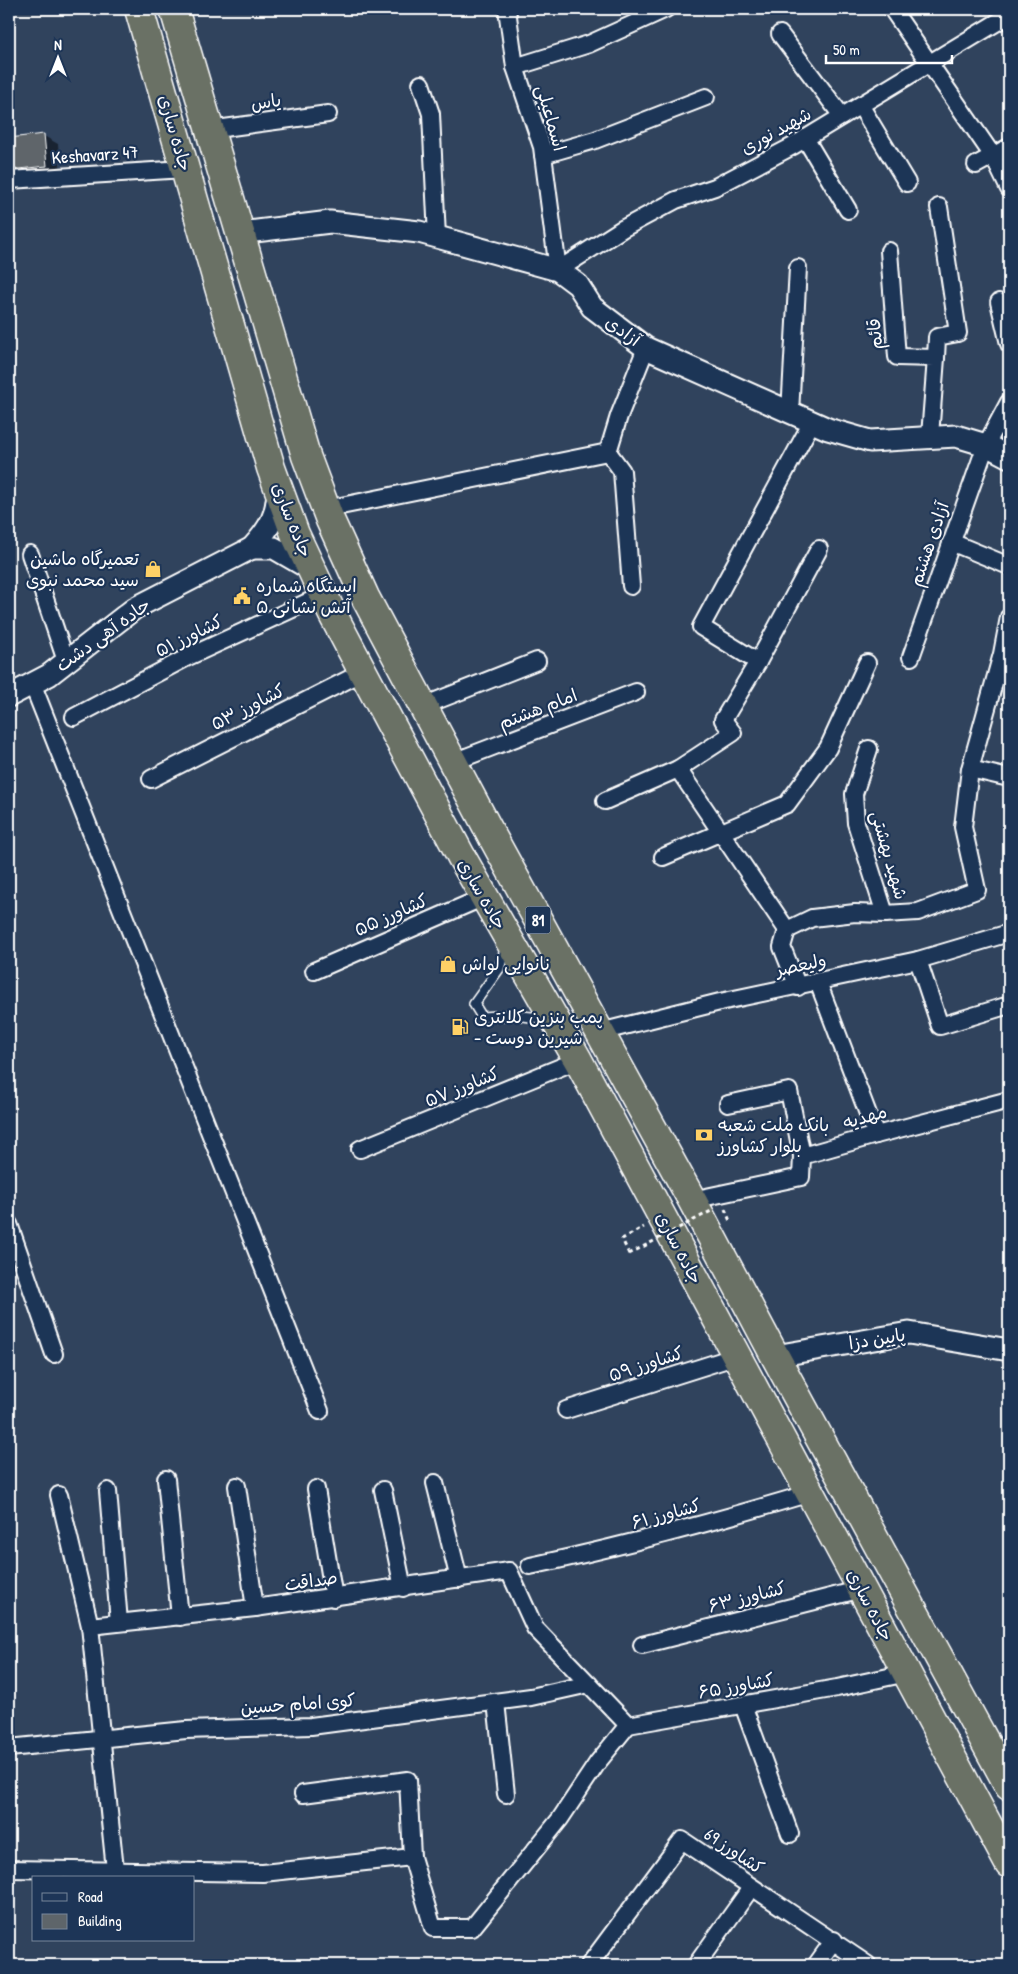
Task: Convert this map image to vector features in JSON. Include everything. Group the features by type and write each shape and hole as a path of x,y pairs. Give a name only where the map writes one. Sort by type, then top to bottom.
{"highway":[{"name":"جاده ساری","path":"139,9 249,396 295,534 323,595 484,897 578,1060 1009,1864"},
{"name":"جاده ساری","path":"174,9 290,403 326,509 365,597 600,1032 703,1205 775,1356 1009,1786"}],"street":[{"name":"اسماعیلی","path":"507,9 515,67 543,155 558,270"},
{"path":"515,67 589,44 666,9"},
{"path":"892,9 930,61 993,156 1009,189"},
{"name":"شهید نوری","path":"558,270 622,229 676,200 715,187 806,138 930,61 1009,15"},
{"path":"780,34 842,116"},
{"path":"421,84 431,114 437,237"},
{"path":"543,155 595,140 706,97"},
{"path":"860,105 907,183"},
{"name":"یاس","path":"210,130 328,114"},
{"path":"806,138 848,210"},
{"path":"976,165 1009,147"},
{"name":"Keshavarz 47","path":"9,180 185,169"},
{"path":"930,436 937,337 958,333 939,207"},
{"name":"آزادی","path":"240,234 330,222 419,232 558,270 578,285 592,307 646,348 790,413 870,441 930,436 956,436 986,445 1009,457"},
{"name":"قائم","path":"889,251 897,357 936,358"},
{"path":"790,413 798,268"},
{"path":"999,302 1009,344"},
{"path":"608,452 619,416 646,348"},
{"name":"آزادی هشتم","path":"911,657 986,445 1009,402"},
{"path":"758,662 701,627 812,422"},
{"path":"326,509 608,452"},
{"path":"608,452 622,471 631,586"},
{"path":"252,548 266,532 277,510 278,487"},
{"path":"951,542 1009,566"},
{"path":"252,548 274,548 312,570"},
{"name":"جاده آهی دشت","path":"9,696 32,684 66,661 135,608 252,548"},
{"path":"605,801 678,769 733,733 723,720 758,662 820,548"},
{"path":"30,554 66,661"},
{"name":"کشاورز ۵۱","path":"74,717 188,658 323,595"},
{"path":"798,986 782,947 787,930 812,918 854,913 918,912 977,890 963,827 970,769 1002,654 1009,617"},
{"path":"423,706 537,661"},
{"path":"663,857 787,804 828,748 867,663"},
{"name":"کشاورز ۵۳","path":"150,779 363,672"},
{"path":"32,684 320,1411"},
{"name":"امام هشتم","path":"453,762 636,692"},
{"name":"شهید بهشتی","path":"869,749 854,794 856,823 885,914"},
{"path":"678,769 787,930"},
{"path":"970,769 1009,778"},
{"name":"کشاورز ۵۵","path":"314,970 484,897"},
{"name":"ولیعصر","path":"600,1032 720,1002 918,960 1009,933"},
{"path":"918,960 940,1026 1009,1005"},
{"path":"818,982 876,1135"},
{"name":"کشاورز ۵۷","path":"360,1149 578,1060"},
{"path":"703,1205 801,1177 802,1156 789,1091 728,1104"},
{"name":"مهدیه","path":"802,1156 1009,1100"},
{"path":"9,1224 54,1354"},
{"name":"پایین دزا","path":"775,1356 908,1333 1009,1350"},
{"name":"کشاورز ۵۹","path":"566,1410 737,1356"},
{"path":"166,1479 180,1617"},
{"path":"436,1483 459,1578"},
{"path":"237,1486 255,1608"},
{"path":"316,1489 334,1598"},
{"path":"383,1490 403,1588"},
{"path":"108,1491 119,1622"},
{"name":"کشاورز ۶۱","path":"530,1566 660,1536 810,1493"},
{"path":"59,1495 90,1626 115,1870"},
{"name":"صداقت","path":"90,1626 334,1598 509,1571 535,1628 589,1684"},
{"name":"کشاورز ۶۳","path":"642,1645 862,1589"},
{"name":"کشاورز ۶۵","path":"628,1725 907,1674"},
{"path":"303,1794 408,1780 412,1857 434,1928 472,1928 560,1818 598,1762 628,1725 589,1684"},
{"name":"کوی امام حسین","path":"9,1748 101,1737 186,1730 311,1726 496,1702 589,1684"},
{"path":"496,1702 506,1794"},
{"path":"743,1705 790,1834"},
{"name":"کشاورز 69","path":"589,1965 682,1840 750,1888 772,1899 868,1965"},
{"path":"9,1869 263,1873 412,1857"},
{"path":"696,1965 750,1888"},
{"path":"816,1965 834,1940"}],"lane":[{"path":"508,939 498,969 474,1004 482,1017 513,1015 555,1021"}],"path":[{"path":"622,1239 629,1254 703,1205"}],"building":[{"path":"44,134 47,166 9,170 9,138"}],"place":[{"name":"تعمیرگاه ماشین سید محمد نبوی","path":"153,569"},
{"name":"ایستگاه شماره ۵ آتش نشانی","path":"242,596"},
{"name":"نانوایی لواش","path":"448,964"},
{"name":"پمپ بنزین کلانتری - شیرین دوست","path":"460,1027"},
{"name":"بانک ملت شعبه بلوار کشاورز","path":"704,1135"}]}
